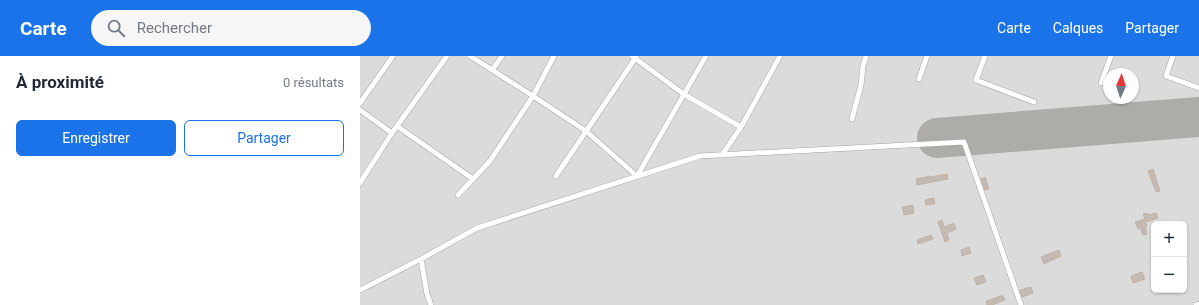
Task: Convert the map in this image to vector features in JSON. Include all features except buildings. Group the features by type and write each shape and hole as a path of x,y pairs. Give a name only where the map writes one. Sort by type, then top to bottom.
{"street":[{"path":"360,103 394,56"},
{"path":"360,183 392,133 447,56"},
{"path":"470,56 586,131 638,176"},
{"path":"492,70 502,56"},
{"path":"458,195 490,160 533,96 554,56"},
{"path":"638,176 706,56"},
{"path":"722,155 741,127 780,56"},
{"path":"852,119 861,85 863,66 866,56"},
{"path":"919,79 927,56"},
{"path":"985,56 976,80 1034,102"},
{"path":"1101,83 1111,56"},
{"path":"1173,56 1166,76 1199,88"},
{"path":"556,176 635,57 685,95 741,127"},
{"path":"360,110 392,133"},
{"path":"397,126 473,179"},
{"path":"360,290 420,260 477,228 700,156 964,142 1021,305"},
{"path":"420,260 427,294 431,305"}],"shaded area":[{"path":"360,56 1199,56 1199,305 360,305"}],"runway":[{"path":"937,138 1199,117"}]}
